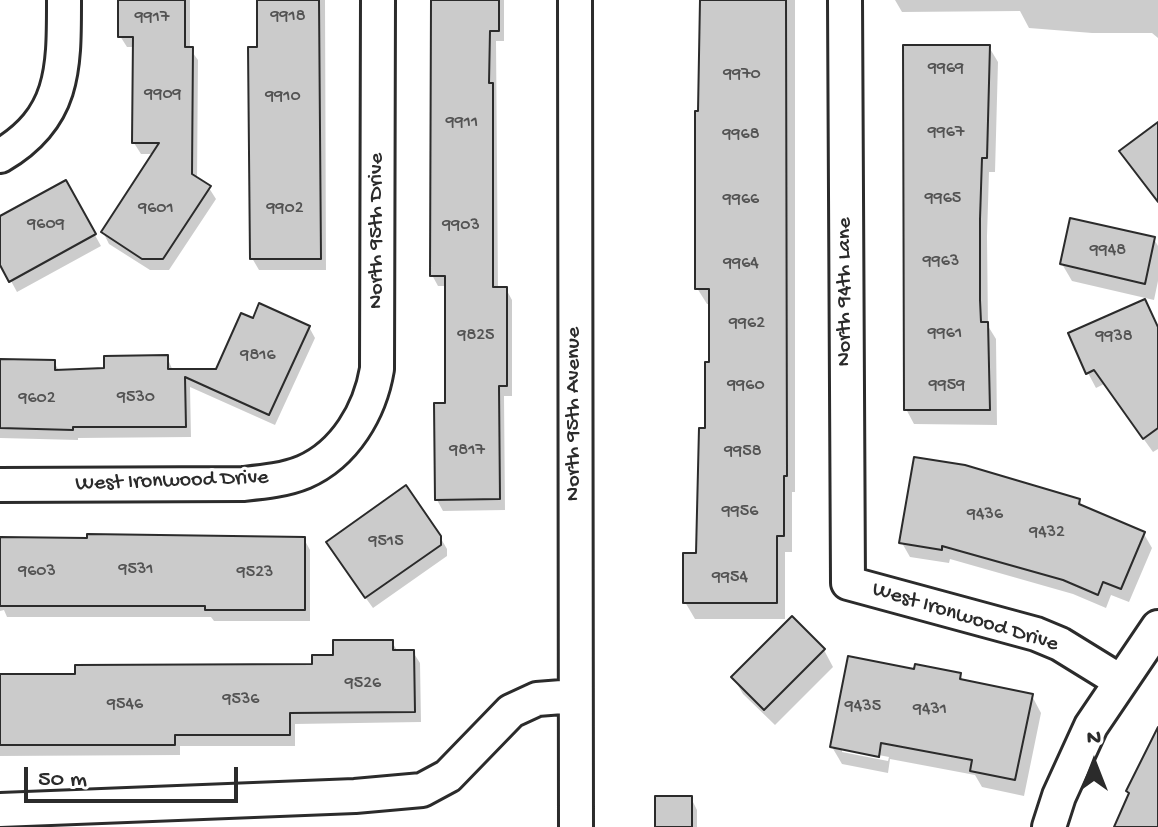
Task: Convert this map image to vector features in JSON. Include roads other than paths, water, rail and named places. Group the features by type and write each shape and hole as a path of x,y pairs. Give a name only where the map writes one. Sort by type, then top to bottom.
{"street":[{"path":"0,156 25,138 49,111 60,78 64,0"},
{"name":"North 95th Drive","path":"336,449 365,411 373,394 377,369 378,0"},
{"name":"North 95th Avenue","path":"575,0 576,827"},
{"name":"North 94th Lane","path":"845,0 848,583"},
{"name":"West Ironwood Drive","path":"0,485 243,484 273,481 303,472 324,461 336,449"},
{"name":"West Ironwood Drive","path":"848,583 1036,634 1060,644 1120,681"},
{"path":"1049,827 1059,796 1091,726 1158,627"},
{"path":"0,810 355,796 422,790 448,776 511,711 537,699 575,696"}]}
